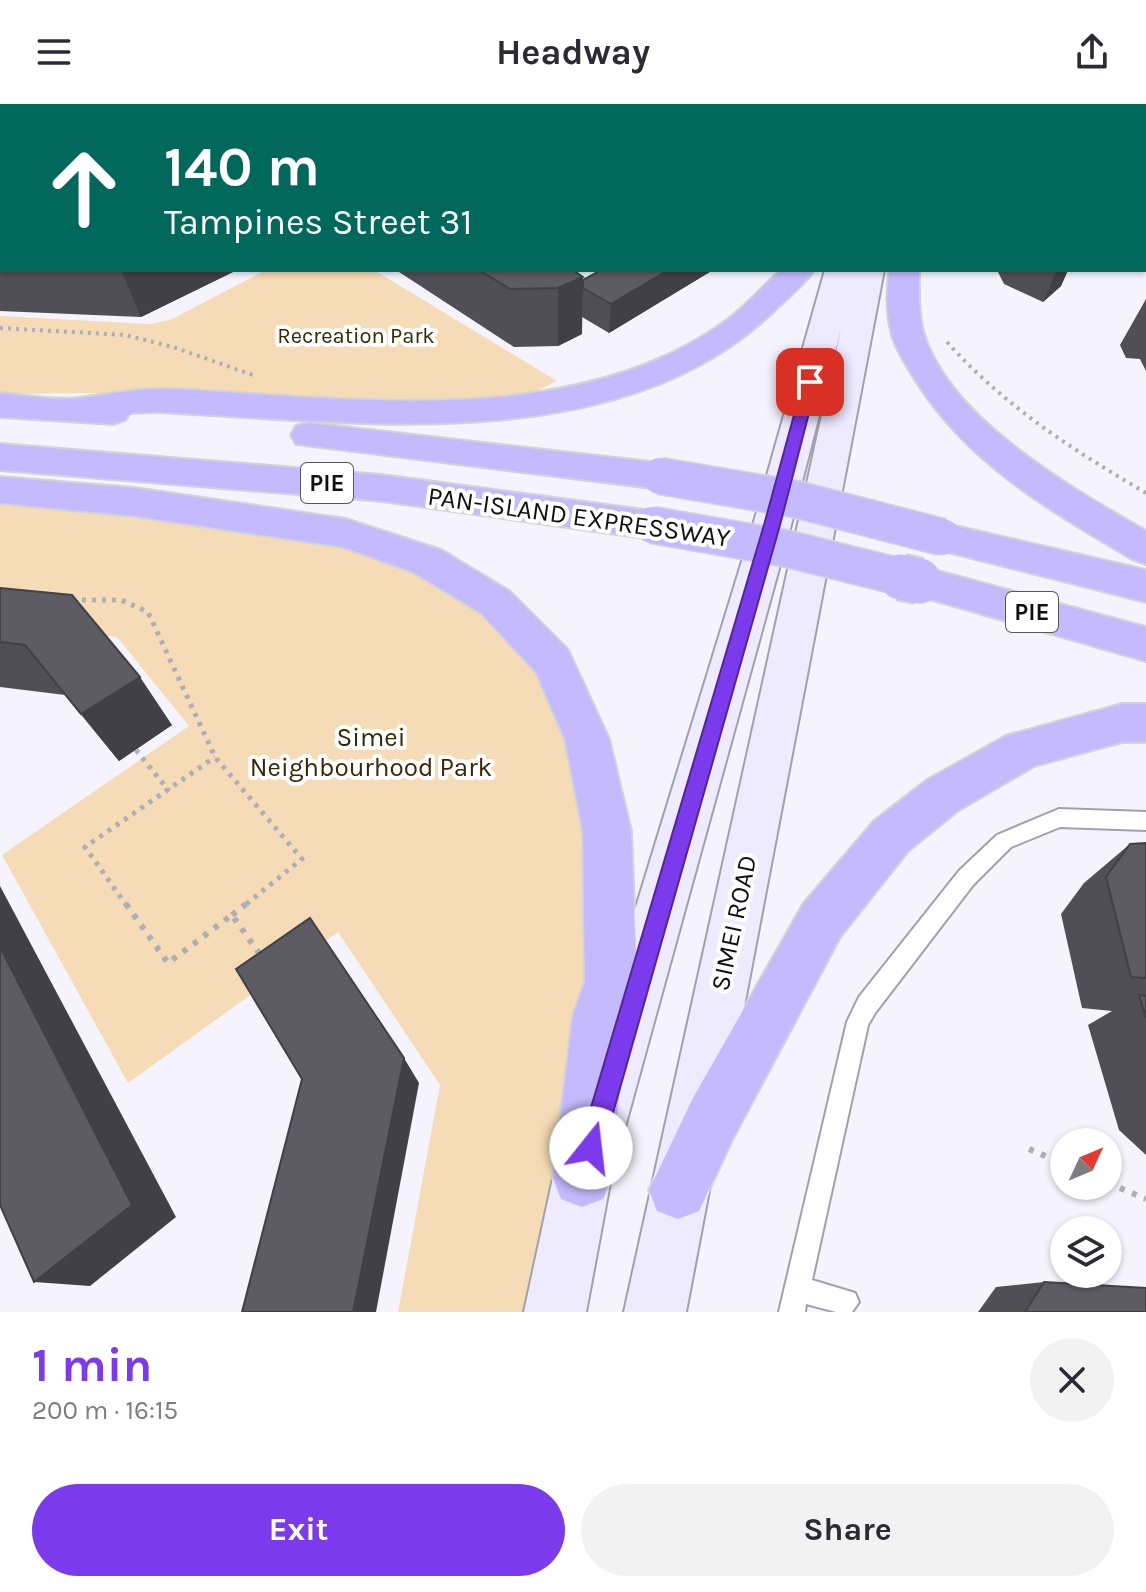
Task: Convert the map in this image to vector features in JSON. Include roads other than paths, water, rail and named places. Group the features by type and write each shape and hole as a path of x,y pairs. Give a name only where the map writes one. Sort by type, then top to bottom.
{"highway":[{"path":"84,408 153,400 398,413 510,408 588,395 655,375 688,360 761,311 797,272"},
{"path":"904,272 908,334 940,394 990,446 1066,502 1146,549"},
{"name":"PAN-ISLAND EXPRESSWAY","path":"0,405 84,408 660,476 795,499 1146,586"},
{"name":"PAN-ISLAND EXPRESSWAY","path":"0,457 382,488 652,525 784,548 919,581 1146,644"},
{"path":"0,490 208,511 346,533 427,561 495,602 553,662 587,739 607,831 611,982 600,1016 582,1178"},
{"path":"678,1190 713,1118 822,920 891,836 943,795 1022,750 1122,723 1146,723"}],"main road":[{"path":"794,530 840,272"},
{"path":"555,1312 582,1178 794,530 868,272"},
{"name":"SIMEI ROAD","path":"655,1312 794,530"}],"lane":[{"path":"846,1302 794,1301 858,1022 915,940 966,878 1004,841 1059,818 1146,821"}],"park label":[{"name":"Recreation Park","path":"356,336"},
{"name":"Simei Neighbourhood Park","path":"371,752"}]}
